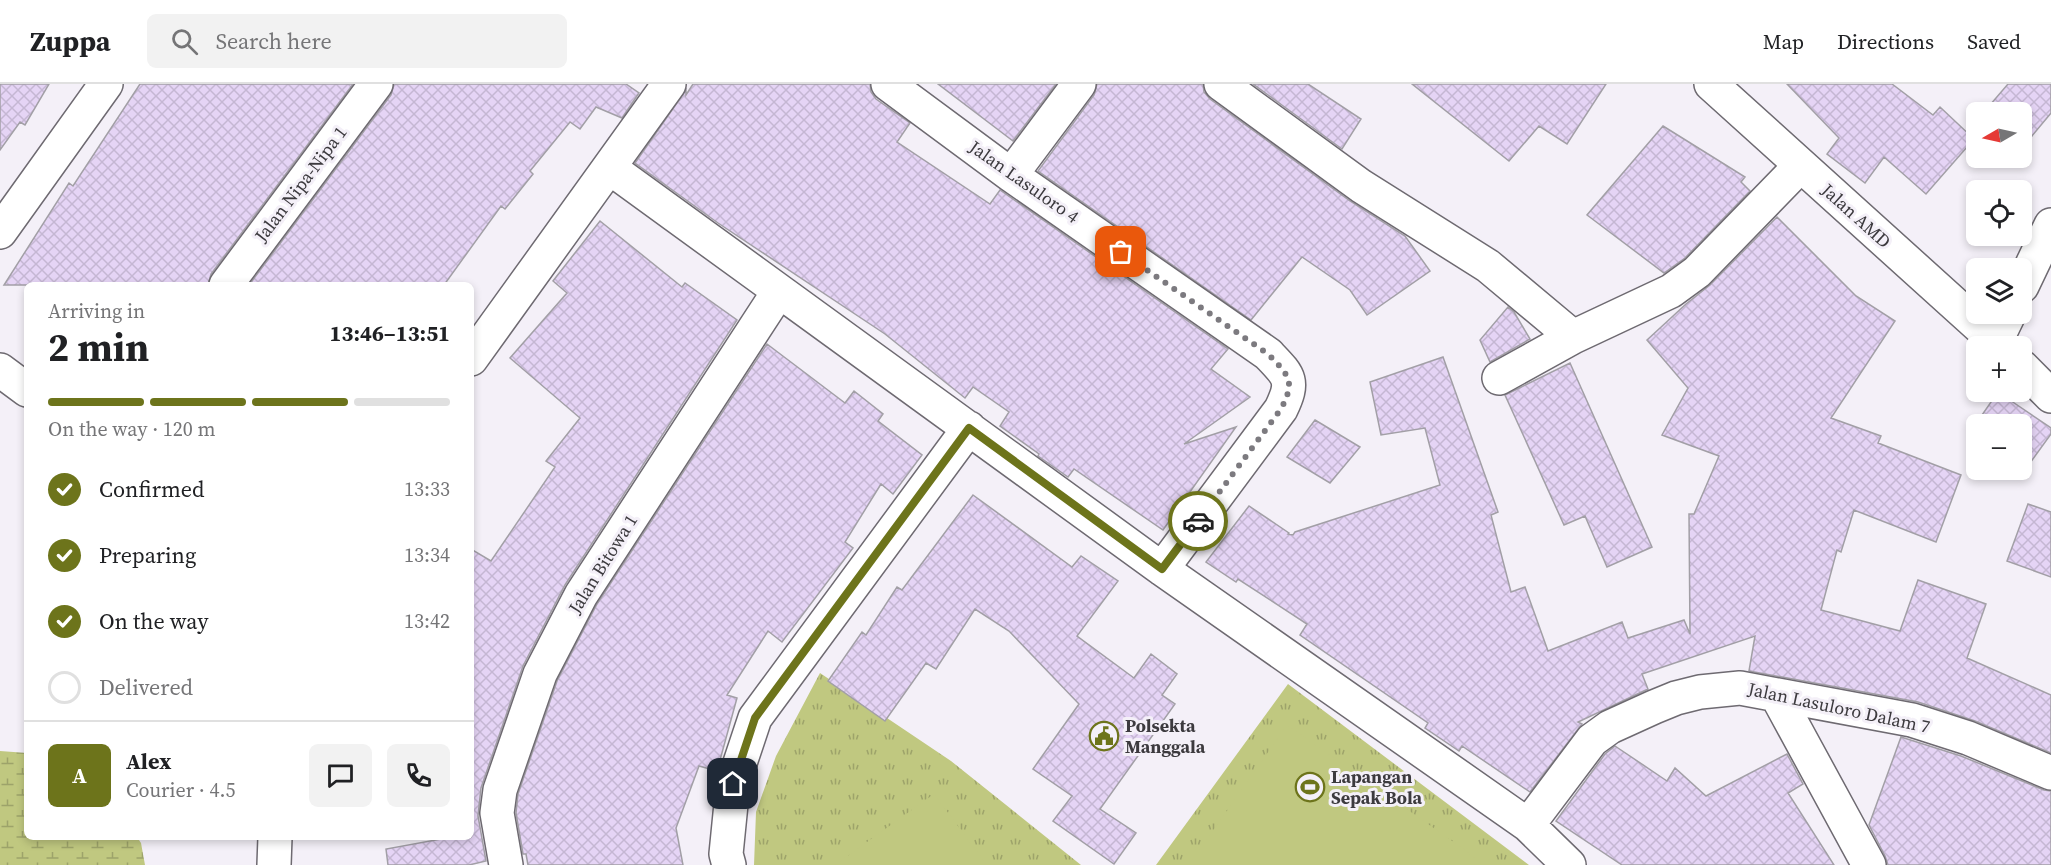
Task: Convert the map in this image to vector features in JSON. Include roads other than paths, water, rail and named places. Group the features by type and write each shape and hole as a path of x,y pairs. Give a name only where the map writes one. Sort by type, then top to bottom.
{"street":[{"path":"0,232 106,84"},
{"name":"Jalan Nipa-Nipa 1","path":"228,282 376,84"},
{"path":"474,355 669,84"},
{"name":"Jalan Lasuloro 4","path":"888,84 1011,175 1268,354 1287,374 1290,382 1289,393 1281,409 1162,569"},
{"path":"1011,175 1079,84"},
{"path":"1221,84 1361,186 1488,266 1573,337"},
{"name":"Jalan AMD","path":"1711,84 1800,166 2002,334"},
{"path":"1499,378 1573,337 1671,291 1697,272 1800,166"},
{"path":"610,168 1162,569 1528,825 1569,865"},
{"path":"2032,265 2051,225"},
{"name":"Jalan Bitowa 1","path":"506,865 497,813 500,790 540,674 581,596 779,291"},
{"path":"0,369 24,388"},
{"path":"2032,377 2051,396"},
{"path":"729,865 726,854 733,784 755,718 969,428"},
{"name":"Jalan Lasuloro Dalam 7","path":"1528,825 1592,740 1610,727 1676,698 1700,692 1740,688 1912,720 1968,738 2051,773"},
{"path":"1777,696 1869,865"},
{"path":"274,865 275,840"}],"place":[{"name":"Polsekta Manggala","path":"1104,736"},
{"name":"Lapangan Sepak Bola","path":"1310,787"}]}
